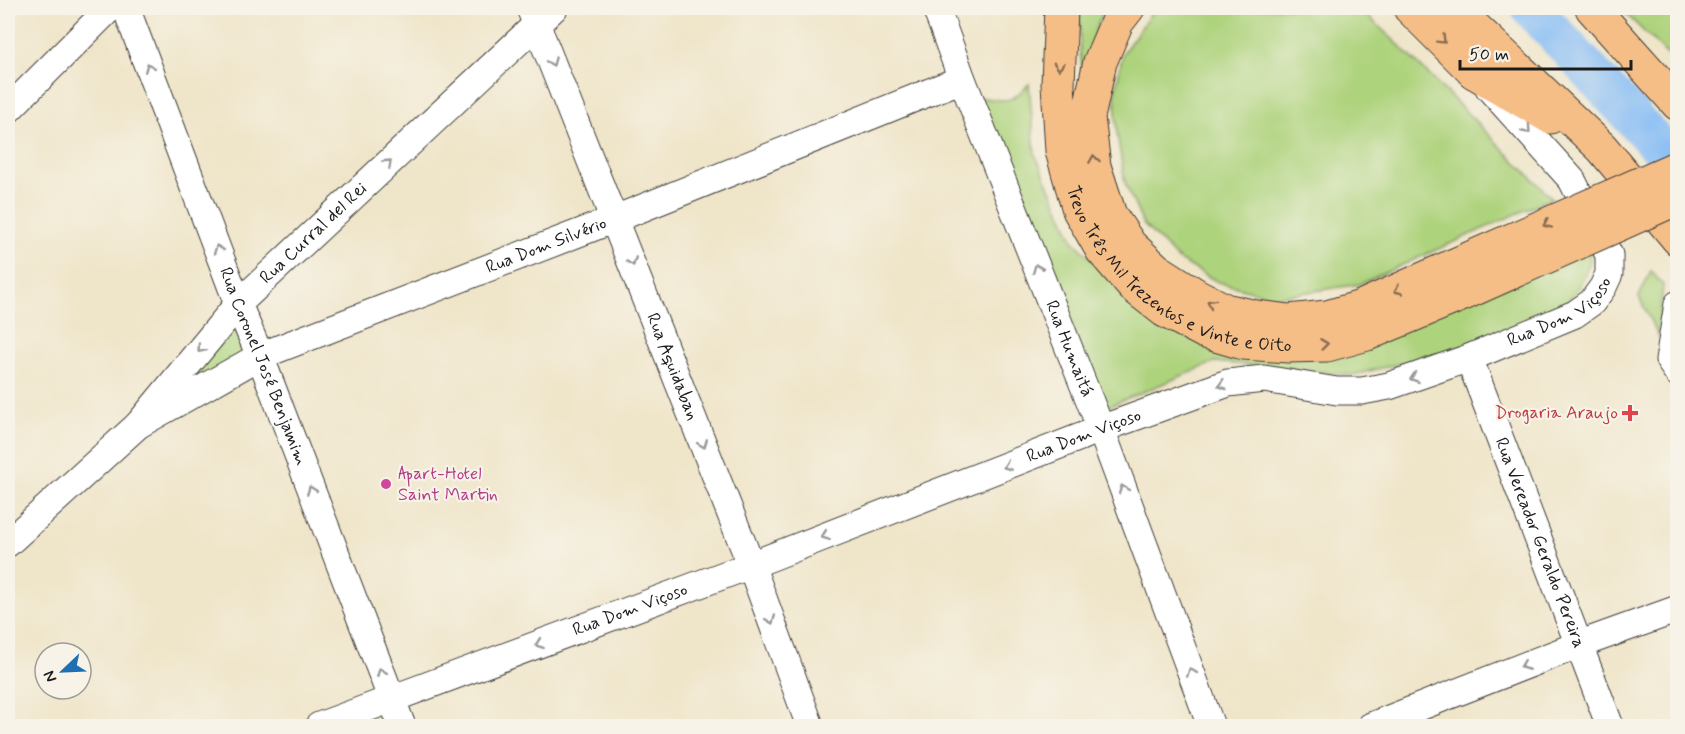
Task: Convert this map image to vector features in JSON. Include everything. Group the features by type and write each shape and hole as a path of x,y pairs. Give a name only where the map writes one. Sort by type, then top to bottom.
{"main road":[{"name":"Trevo Três Mil Trezentos e Vinte e Oito","path":"1061,8 1058,84 1062,152 1079,210 1102,250 1133,286 1165,310 1205,332 1243,343 1288,346 1326,345 1367,334 1457,280"},
{"name":"Trevo Três Mil Trezentos e Vinte e Oito","path":"1128,8 1117,22 1100,62 1088,117 1094,166 1110,215 1130,245 1157,270 1225,310 1289,321 1327,317 1457,280"},
{"path":"1410,8 1474,72 1602,148"},
{"path":"1454,8 1602,148 1677,239"},
{"path":"1592,8 1677,104"},
{"path":"1457,280 1677,167"},
{"path":"1457,280 1677,198"}],"street":[{"path":"8,110 110,8"},
{"name":"Rua Coronel José Benjamim","path":"126,8 402,726"},
{"name":"Rua Humaitá","path":"936,8 1101,429 1211,726"},
{"name":"Rua Curral del Rei","path":"8,543 138,425 238,304 540,13"},
{"name":"Rua Aquidaban","path":"540,13 615,219 751,565 810,726"},
{"name":"Rua Dom Viçoso","path":"319,726 751,565 1228,382 1264,379 1337,391 1362,391 1389,386 1469,358 1575,314 1592,302 1603,288 1609,274 1608,255 1572,180 1474,72"},
{"name":"Rua Dom Silvério","path":"138,425 261,356 615,219 962,79"},
{"path":"1673,367 1677,304"},
{"name":"Rua Vereador Geraldo Pereira","path":"1469,358 1610,726"},
{"path":"1371,726 1677,609"}],"green space":[{"path":"1080,8 1105,8 1096,28 1083,76 1080,52"},
{"path":"1155,8 1359,8 1552,198 1360,284 1275,297 1218,282 1179,260 1143,224 1125,183 1117,133 1115,93 1123,53"},
{"path":"1620,8 1677,8 1677,64"},
{"path":"1029,84 1035,154 1074,242 1131,296 1217,338 1592,247 1589,264 1580,285 1565,306 1451,351 1353,375 1215,362 1099,410 977,97 1006,100"},
{"path":"1651,271 1663,285 1658,336 1639,297"},
{"path":"234,323 246,352 177,394"}],"waterway":[{"path":"1531,8 1678,167"}],"place":[{"name":"Drogaria Araujo","path":"1630,413"},
{"name":"Apart-Hotel Saint Martin","path":"386,484"}]}
